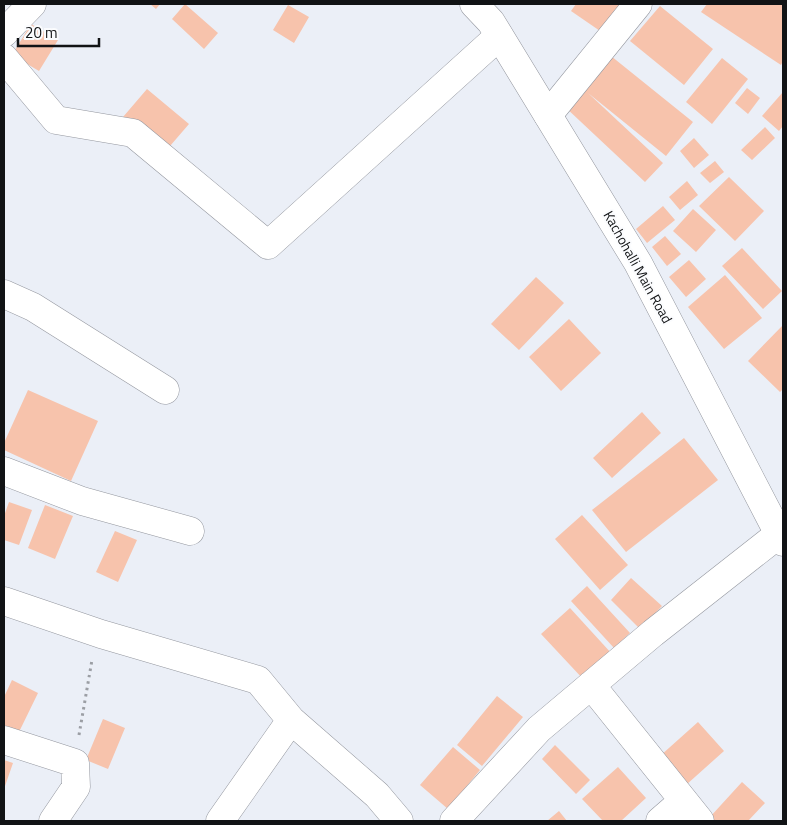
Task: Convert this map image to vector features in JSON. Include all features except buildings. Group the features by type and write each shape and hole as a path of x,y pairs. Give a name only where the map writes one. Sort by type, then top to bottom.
{"street":[{"path":"4,33 32,4"},
{"name":"Kachohalli Main Road","path":"474,4 491,22 500,36 638,263 781,538"},
{"path":"548,114 638,4"},
{"path":"4,58 56,120 133,133 268,245 500,36"},
{"path":"4,294 33,307 165,390"},
{"path":"4,471 82,500 190,531"},
{"path":"454,821 539,729 653,633 781,538"},
{"path":"4,601 101,634 258,680 292,720 377,795 399,821"},
{"path":"591,685 691,811 660,821"},
{"path":"220,821 292,720"},
{"path":"4,740 75,763 76,787 53,821"}],"path":[{"path":"75,763 94,647 101,634"}]}
